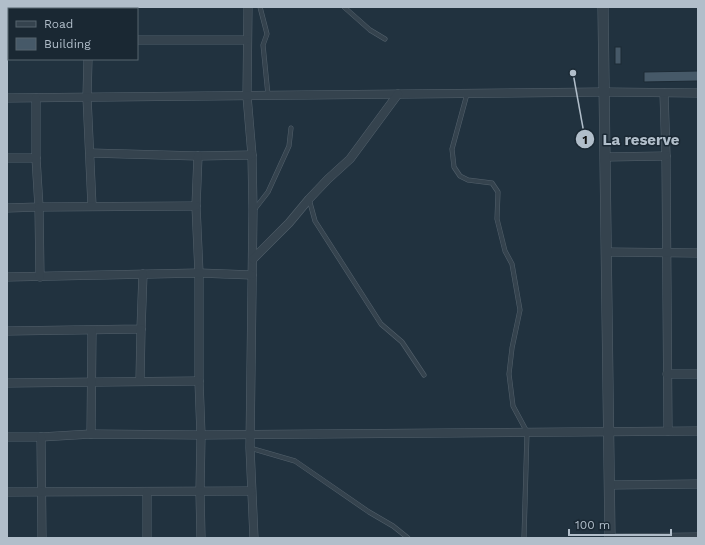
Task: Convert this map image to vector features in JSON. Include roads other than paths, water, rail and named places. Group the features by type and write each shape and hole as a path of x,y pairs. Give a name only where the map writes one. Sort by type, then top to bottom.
{"street":[{"path":"248,7 247,96 252,156 254,210 250,448 254,538"},
{"path":"603,7 610,538 698,538"},
{"path":"138,40 247,40"},
{"path":"88,60 87,97 92,206"},
{"path":"7,98 604,92 698,93"},
{"path":"664,92 666,156 668,432"},
{"path":"253,259 289,223 328,179 350,160 398,94"},
{"path":"36,98 36,158 39,207 40,277"},
{"path":"90,153 252,156"},
{"path":"198,156 196,206 199,273 201,538"},
{"path":"605,157 666,156"},
{"path":"7,158 36,158"},
{"path":"7,208 196,206"},
{"path":"606,252 698,253"},
{"path":"7,277 199,273 252,275"},
{"path":"140,381 143,274"},
{"path":"7,331 92,331 141,329"},
{"path":"91,434 92,331"},
{"path":"667,374 698,374"},
{"path":"7,383 199,381"},
{"path":"7,437 41,437 91,434 201,435 698,431"},
{"path":"41,437 42,538"},
{"path":"609,485 698,484"},
{"path":"7,492 251,491"},
{"path":"147,492 147,538"}],"lane":[{"path":"260,7 267,34 263,45 268,96"},
{"path":"344,7 370,30 385,39"},
{"path":"467,93 452,149 454,167 460,176 468,180 492,183 498,192 497,219 505,251 512,264 520,310 512,348 509,374 513,406 527,432 524,538"},
{"path":"254,210 268,192 289,146 291,128"},
{"path":"309,199 316,221 381,324 402,342 424,375"},
{"path":"250,448 295,461 369,512 393,526 408,538"}],"place":[{"name":"La reserve","path":"573,73"}]}
